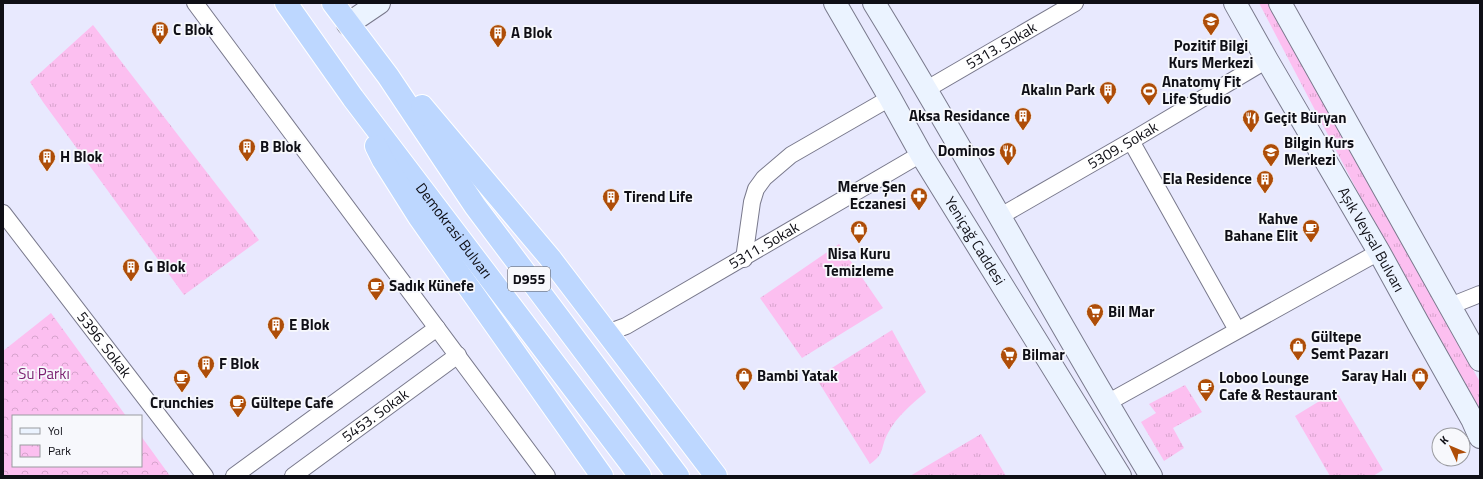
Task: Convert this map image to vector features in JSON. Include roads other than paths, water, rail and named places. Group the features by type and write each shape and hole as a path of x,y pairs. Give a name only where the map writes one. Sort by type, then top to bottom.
{"highway":[{"name":"Demokrasi Bulvarı","path":"286,3 354,98 640,476"},
{"name":"Demokrasi Bulvarı","path":"333,3 388,76 475,206 678,476"},
{"path":"388,76 427,110 550,258 716,476"},
{"path":"354,98 383,160 419,218 602,476"}],"street":[{"path":"195,3 547,476"},
{"path":"348,24 379,3"},
{"name":"Yeniçağ Caddesi","path":"835,3 890,98 920,154 1120,476"},
{"path":"874,3 926,89 1107,403 1151,476"},
{"name":"5313. Sokak","path":"926,89 1075,3"},
{"name":"Aşık Veysal Bulvarı","path":"1235,3 1379,252 1472,419 1480,437"},
{"path":"1280,3 1480,360"},
{"name":"5309. Sokak","path":"999,216 1131,141 1267,60"},
{"path":"744,259 752,202 756,189 764,178 791,154 890,98"},
{"path":"1131,141 1237,330"},
{"name":"5311. Sokak","path":"607,334 626,326 744,259 920,154"},
{"name":"5396. Sokak","path":"3,213 205,476"},
{"path":"1107,403 1379,252"},
{"path":"1450,306 1480,294"},
{"path":"234,476 437,328"},
{"name":"5453. Sokak","path":"293,476 458,355"}],"place":[{"name":"Pozitif Bilgi Kurs Merkezi","path":"1211,36"},
{"name":"C Blok","path":"160,45"},
{"name":"A Blok","path":"498,48"},
{"name":"Akalın Park","path":"1108,105"},
{"name":"Anatomy Fit Life Studio","path":"1149,106"},
{"name":"Aksa Residance","path":"1023,131"},
{"name":"Geçit Büryan","path":"1251,133"},
{"name":"B Blok","path":"247,162"},
{"name":"Dominos","path":"1008,166"},
{"name":"Bilgin Kurs Merkezi","path":"1271,167"},
{"name":"H Blok","path":"47,172"},
{"name":"Ela Residence","path":"1265,194"},
{"name":"Merve Şen Eczanesi","path":"919,211"},
{"name":"Tirend Life","path":"611,212"},
{"name":"Kahve Bahane Elit","path":"1311,243"},
{"name":"Nisa Kuru Temizleme","path":"859,244"},
{"name":"G Blok","path":"131,282"},
{"name":"Sadık Künefe","path":"376,301"},
{"name":"Bil Mar","path":"1095,327"},
{"name":"E Blok","path":"276,340"},
{"name":"Gültepe Semt Pazarı","path":"1298,361"},
{"name":"Bilmar","path":"1009,370"},
{"name":"F Blok","path":"206,379"},
{"name":"Bambi Yatak","path":"744,391"},
{"name":"Saray Halı","path":"1420,391"},
{"name":"Crunchies","path":"182,393"},
{"name":"Loboo Lounge Cafe & Restaurant","path":"1206,402"},
{"name":"Gültepe Cafe","path":"238,418"}],"park label":[{"name":"Su Parkı","path":"44,374"}]}
